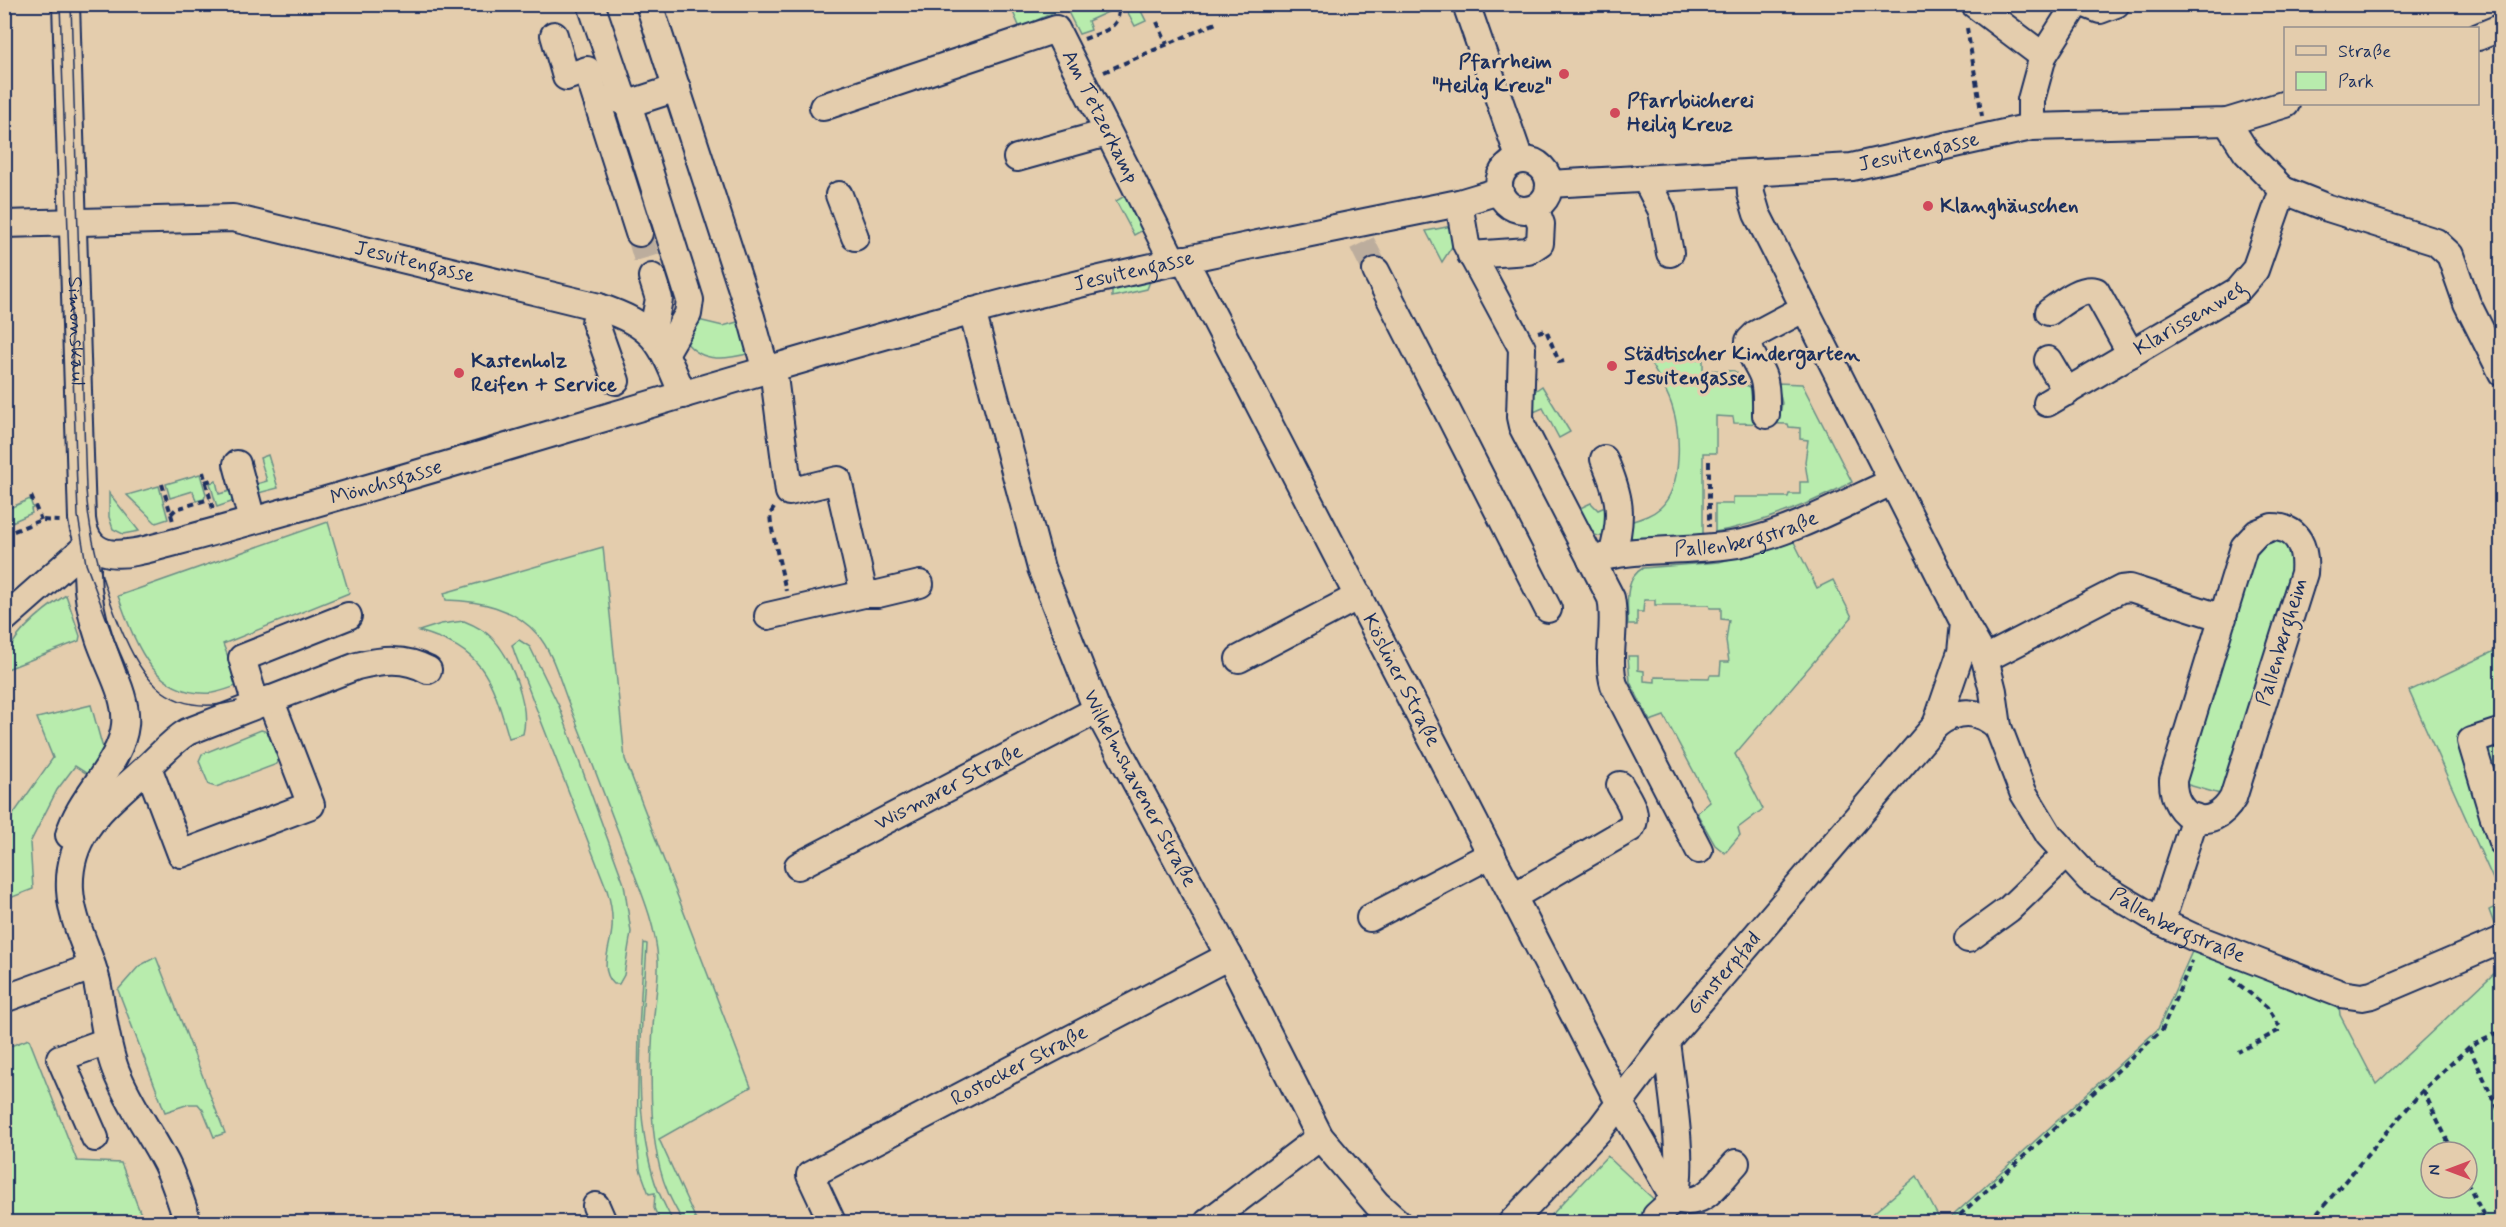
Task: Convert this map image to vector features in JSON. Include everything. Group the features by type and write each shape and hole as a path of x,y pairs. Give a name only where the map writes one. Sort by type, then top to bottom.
{"street":[{"name":"Simonskaul","path":"66,4 82,519 89,544 86,564 89,605 98,638 123,702 125,715 124,728 117,749 76,813 67,841 66,882 74,917"},
{"path":"580,4 611,96 628,104 677,88"},
{"path":"591,4 621,92 628,104 690,300 688,314 659,343"},
{"path":"649,4 770,370 780,410 789,492 838,480 864,594"},
{"path":"1466,4 1520,160"},
{"path":"2031,127 2031,100 2043,56 2076,4"},
{"path":"2085,4 2100,10 2116,4"},
{"path":"1970,16 2043,56"},
{"path":"2479,37 2502,27"},
{"name":"Am Tetzerkamp","path":"823,107 1056,29 1107,133 1179,260"},
{"path":"554,35 566,77 587,70 639,233"},
{"name":"Jesuitengasse","path":"1549,184 1852,167 2031,127 2228,122 2284,105"},
{"path":"2228,122 2246,152 2283,190 2328,208 2436,242 2450,255 2468,303 2502,373"},
{"path":"1017,158 1107,133"},
{"path":"1520,160 1537,163 1543,169 1549,184 1547,195 1535,208 1518,209 1510,206 1499,191 1499,179 1503,171 1520,160"},
{"name":"Pallenbergstraße","path":"1750,173 1751,194 1757,214 1964,623 1985,659 1993,691 1998,727 2024,792 2049,835 2065,855 2089,879 2161,922 2311,984 2341,994 2362,997 2390,989 2501,940"},
{"path":"1646,180 1662,212 1670,253"},
{"name":"Klarissenweg","path":"2048,360 2057,398 2236,291 2255,270 2283,190"},
{"name":"Jesuitengasse","path":"683,395 972,311 1179,260 1358,234 1499,191"},
{"path":"839,195 855,237"},
{"path":"1459,203 1466,243 1522,348 1520,417 1522,426 1601,557 1614,609 1611,666 1614,685 1699,850"},
{"path":"1472,255 1528,251 1540,243 1541,224 1535,208"},
{"name":"Jesuitengasse","path":"4,224 233,218 599,307 642,325 659,343"},
{"name":"Kösliner Straße","path":"1179,260 1359,596 1619,1102 1674,1198"},
{"path":"1376,272 1548,609"},
{"path":"652,277 659,299 659,343 683,395"},
{"path":"2049,312 2074,296 2089,290 2096,291 2131,354"},
{"path":"599,307 595,322 616,381"},
{"path":"1766,415 1765,386 1749,349 1749,341 1756,334 1805,309"},
{"name":"Wilhelmshavener Straße","path":"972,311 1041,568 1097,710 1229,956 1320,1137 1377,1204 1397,1222"},
{"name":"Mönchsgasse","path":"89,544 105,552 126,553 178,541 683,395"},
{"path":"780,410 792,411 802,444"},
{"path":"1601,557 1618,524 1619,498 1604,459"},
{"path":"237,464 252,520"},
{"name":"Pallenbergstraße","path":"1601,557 1743,543 1776,533 1892,482"},
{"name":"Pallenbergheim","path":"2272,526 2286,528 2298,536 2304,552 2304,573 2233,798 2226,810 2218,817 2207,819 2182,811 2176,804 2172,793 2173,780 2223,618 2248,541 2257,533 2272,526"},
{"path":"4,619 89,544"},
{"path":"779,613 920,584"},
{"path":"1985,659 2121,589 2130,588 2223,618"},
{"path":"1239,659 1359,596"},
{"path":"148,767 182,854 310,804 242,658 348,616"},
{"name":"Ginsterpfad","path":"1936,725 1961,652 1964,623"},
{"path":"188,1222 167,1164 131,1103 116,1070 107,1041 96,980 74,917 70,890 70,871 80,838 98,812 172,742 187,732 357,666 385,659 413,662 428,669"},
{"name":"Wismarer Straße","path":"798,866 1097,710"},
{"name":"Ginsterpfad","path":"1512,1222 1600,1129 1666,1041 1936,725 1953,714 1963,713 1982,715 1998,727"},
{"path":"2502,731 2471,741 2498,817 2502,842"},
{"path":"1514,896 1631,828 1635,822 1635,813 1620,785"},
{"path":"2161,922 2195,817"},
{"path":"1370,918 1492,854"},
{"path":"1968,939 2008,909 2065,855"},
{"name":"Rostocker Straße","path":"832,1222 810,1175 1229,956"},
{"path":"4,999 92,967"},
{"path":"95,1138 60,1058 107,1041"},
{"path":"1656,1216 1674,1198 1678,1180 1666,1041"},
{"path":"1208,1222 1320,1137"},
{"path":"1674,1198 1685,1203 1705,1197 1736,1162"}],"path":[{"path":"1064,47 1114,26 1118,20 1118,4"},
{"path":"1970,16 1986,137"},
{"path":"1157,22 1167,44"},
{"path":"1081,82 1216,22"},
{"path":"1709,461 1709,548"},
{"path":"203,472 219,530"},
{"path":"205,482 215,479"},
{"path":"162,484 178,541"},
{"path":"779,613 770,514 775,505 789,492"},
{"path":"4,535 41,520 31,496"},
{"path":"171,514 176,509 210,499"},
{"path":"1952,1222 2162,1030 2196,952"},
{"path":"2223,972 2258,998 2280,1027 2277,1031 2238,1052"},
{"path":"2310,1222 2423,1090 2469,1047 2502,1031"},
{"path":"2469,1047 2502,1117"},
{"path":"2423,1090 2447,1140"},
{"path":"2476,1200 2487,1222"}],"green space":[{"path":"1010,5 1070,5 1020,28"},
{"path":"1086,5 1108,5 1110,11 1088,21 1091,30 1079,34 1068,12"},
{"path":"1124,5 1138,5 1146,21 1135,26"},
{"path":"1128,194 1145,229 1134,235 1116,201"},
{"path":"1452,226 1455,242 1442,262 1426,231"},
{"path":"1151,279 1147,289 1112,297 1112,289"},
{"path":"694,319 723,326 741,321 751,353 725,358 700,354 686,342"},
{"path":"1652,359 1703,359 1703,370 1734,371 1737,373 1738,381 1752,388 1756,420 1779,420 1782,403 1777,383 1802,384 1852,482 1785,512 1751,524 1715,532 1715,504 1733,504 1733,497 1788,497 1789,494 1800,494 1800,482 1808,482 1805,462 1808,440 1800,439 1800,428 1789,427 1788,424 1734,423 1733,417 1716,416 1716,453 1703,453 1703,534 1611,538 1592,533 1578,509 1591,503 1598,510 1614,503 1627,523 1645,517 1660,508 1673,487 1678,459 1675,417 1670,400 1649,361"},
{"path":"1542,386 1570,432 1559,438 1543,408 1529,414 1529,395"},
{"path":"268,455 278,488 258,493 259,497 255,498 253,485 267,481 260,458"},
{"path":"200,474 206,494 204,499 196,501 193,491 170,498 166,484"},
{"path":"216,481 219,494 234,490 237,500 217,507 210,483"},
{"path":"159,486 168,519 156,523 127,495"},
{"path":"109,493 139,531 123,534 113,529 109,517"},
{"path":"30,499 32,513 5,525 5,510"},
{"path":"328,522 349,593 223,644 239,685 212,693 191,692 174,686 160,676 139,648 118,596"},
{"path":"2277,537 2297,552 2227,796 2178,782 2253,546"},
{"path":"1794,542 1817,588 1833,580 1852,617 1735,754 1763,809 1738,828 1740,835 1725,853 1715,845 1698,815 1698,812 1710,802 1664,716 1650,721 1630,682 1628,656 1638,656 1638,670 1644,671 1644,681 1655,682 1655,677 1709,678 1710,675 1720,675 1721,662 1729,662 1726,641 1729,620 1721,619 1721,608 1710,608 1709,605 1655,605 1655,600 1644,600 1643,612 1637,612 1637,625 1628,625 1629,586 1632,579 1643,568 1719,562"},
{"path":"603,547 625,759 751,1087 659,1139 697,1222 683,1222 667,1190 657,1153 651,1089 658,969 654,933 641,892 556,667 543,641 517,617 483,604 446,600 444,593"},
{"path":"66,595 80,636 79,641 7,669 5,667 6,657 18,636 47,608"},
{"path":"464,621 489,635 506,658 522,697 523,734 509,738 490,682 471,657 458,647 419,631 441,624"},
{"path":"519,640 530,647 559,706 624,884 631,932 624,975 619,984 614,984 609,978 606,965 612,923 607,890 515,654 512,645"},
{"path":"2501,648 2501,897 2409,691"},
{"path":"91,705 102,745 106,751 89,775 75,766 57,790 30,843 33,889 5,900 5,826 53,758 37,718"},
{"path":"261,730 268,732 277,752 277,764 216,787 209,785 199,761 202,754"},
{"path":"2501,904 2501,943 2489,910"},
{"path":"644,943 647,944 640,1060 642,1119 655,1182 673,1222 660,1222 654,1208 655,1193 649,1194 640,1169 637,1142 639,1030"},
{"path":"2194,947 2339,1005 2340,1015 2376,1084 2501,967 2501,1222 1946,1222 2158,1029"},
{"path":"156,957 225,1133 214,1137 203,1110 198,1104 189,1104 165,1112 118,990 139,966"},
{"path":"29,1039 77,1161 121,1163 142,1217 126,1222 5,1222 5,1048"},
{"path":"1607,1156 1663,1208 1672,1222 1545,1222"},
{"path":"1917,1176 1941,1222 1863,1222"}],"tunnel":[{"path":"639,233 652,277"},
{"path":"1362,243 1376,271"}],"tram line":[{"path":"60,4 78,516 86,564 127,674"},
{"path":"71,4 86,489 96,553 109,598 133,655 157,687 172,697 190,704 211,705 237,701"}],"place":[{"name":"Pfarrheim \"Heilig Kreuz\"","path":"1564,74"},
{"name":"Pfarrbücherei Heilig Kreuz","path":"1615,113"},
{"name":"Klanghäuschen","path":"1928,206"},
{"name":"Städtischer Kindergarten Jesuitengasse","path":"1612,366"},
{"name":"Kastenholz Reifen + Service","path":"459,373"}]}
